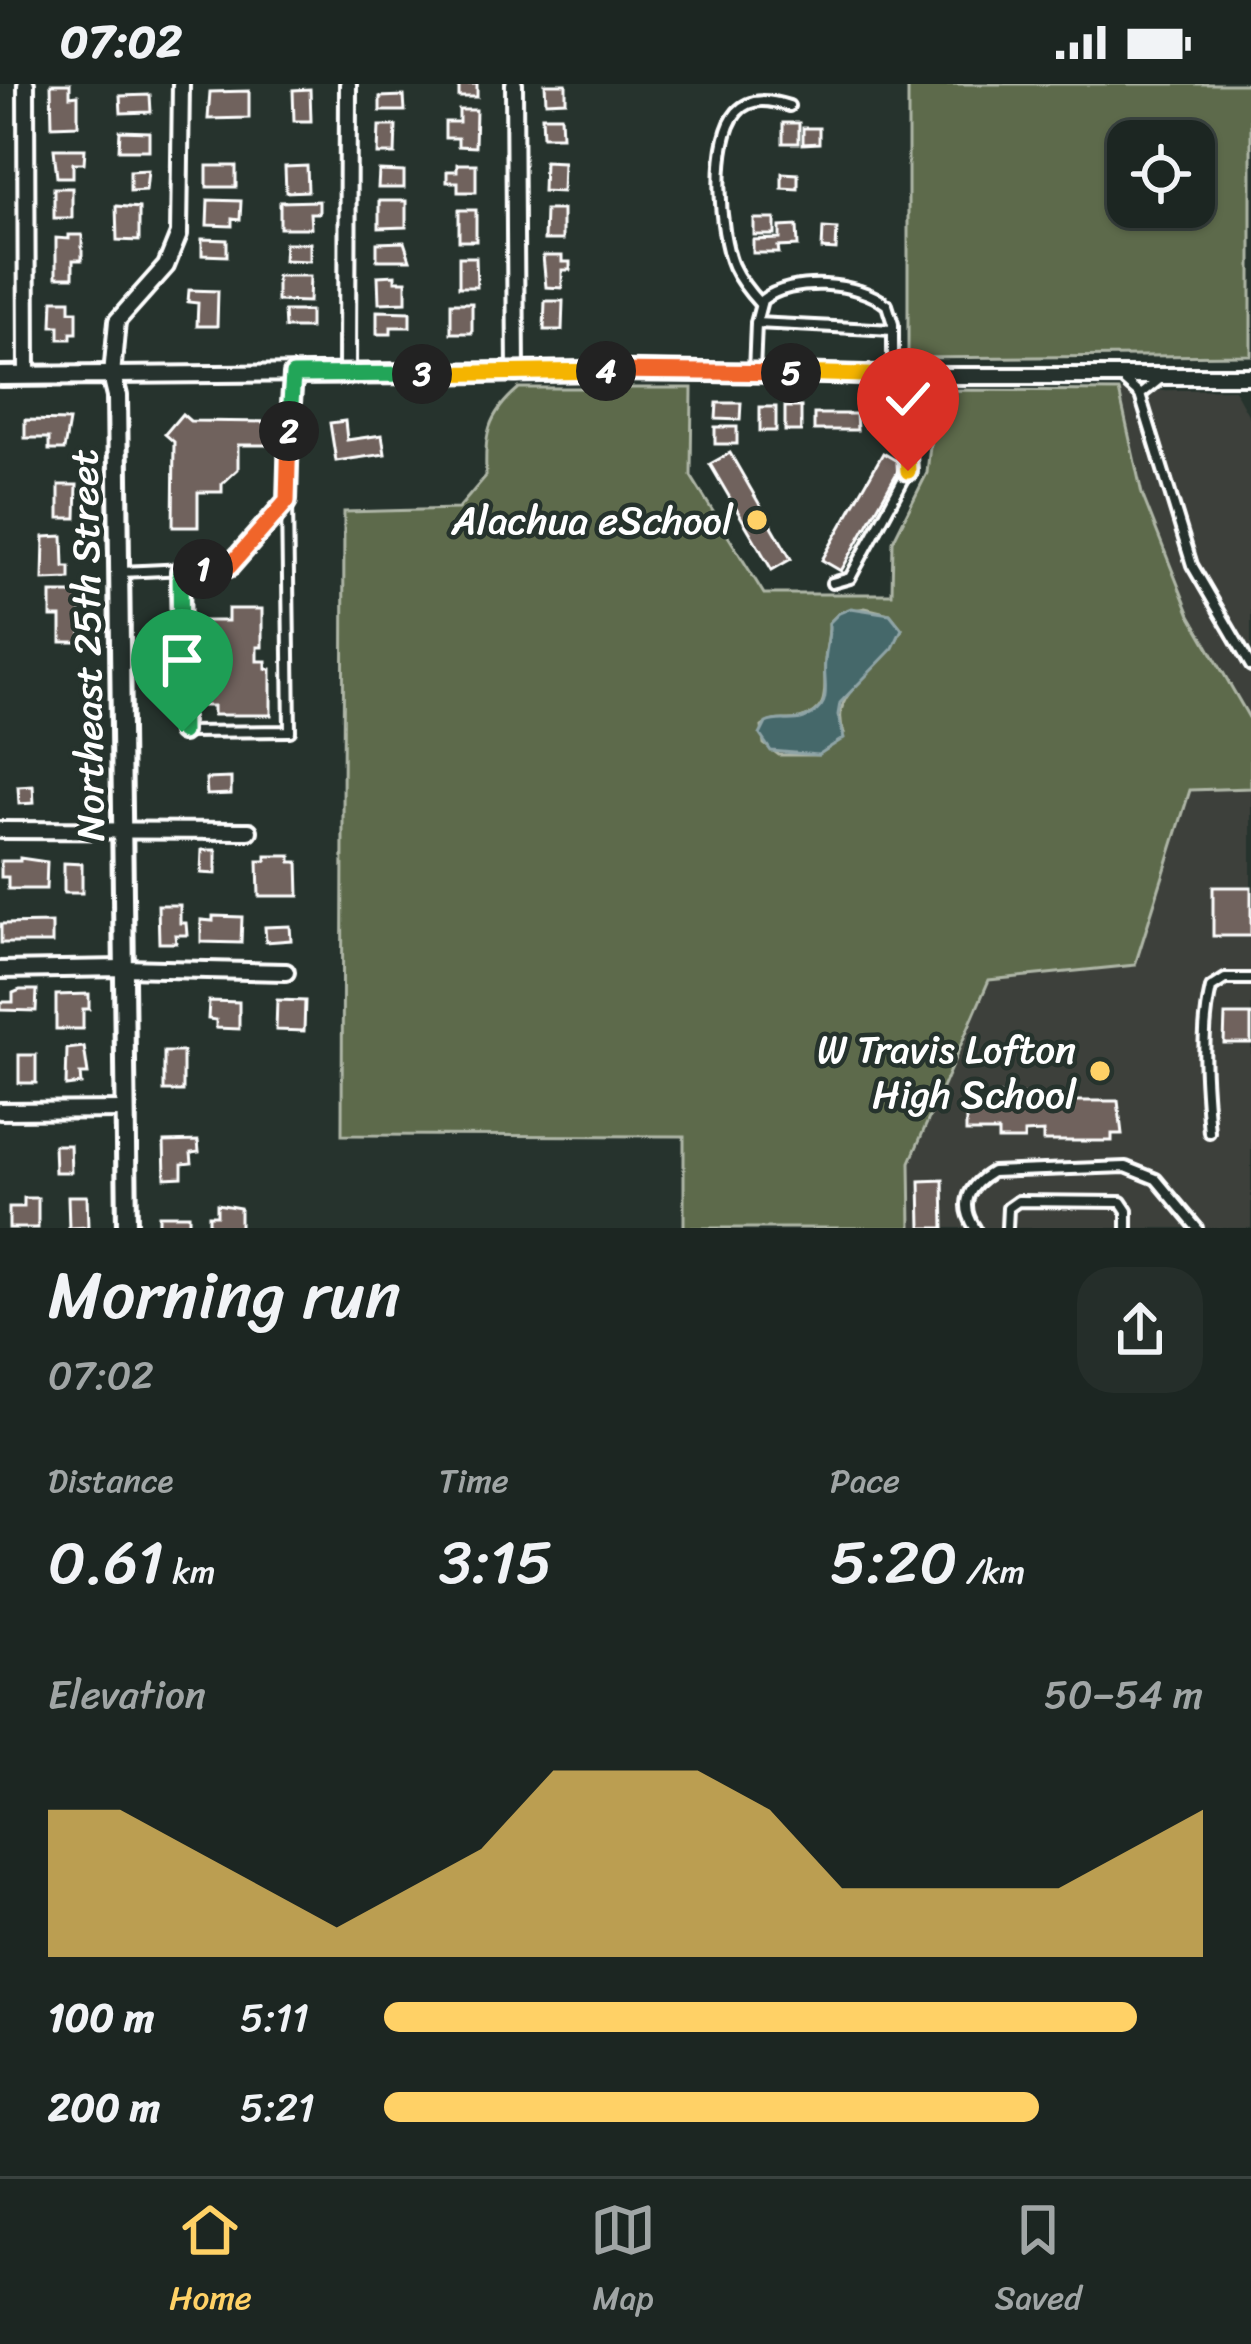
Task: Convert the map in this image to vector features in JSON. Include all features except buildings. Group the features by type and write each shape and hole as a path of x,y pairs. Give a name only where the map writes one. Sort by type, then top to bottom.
{"street":[{"path":"26,84 27,376"},
{"name":"Northeast 25th Street","path":"128,1228 117,396 112,375 117,321 175,251 181,84"},
{"path":"347,375 348,84"},
{"path":"514,84 516,373"},
{"path":"0,376 754,372 1251,376"},
{"path":"0,830 249,831"},
{"path":"0,970 286,972"},
{"path":"0,1111 126,1109"}],"lane":[{"path":"760,304 731,262 721,209 722,160 727,130 738,110 770,100 789,106"},
{"path":"754,372 760,304 778,290 842,288 880,299 892,314 908,471 850,578 832,584"},
{"path":"756,322 893,330"},
{"path":"180,571 182,732 290,731 287,501 293,375"},
{"path":"1140,394 1163,377"},
{"path":"1119,378 1140,394 1192,565 1251,666"},
{"path":"119,572 229,567 287,501"},
{"path":"1209,1132 1204,1058 1211,988 1226,979 1251,980"},
{"path":"975,1228 966,1214 967,1195 992,1172 1126,1166 1156,1179 1198,1228"},
{"path":"1007,1228 1007,1208 1018,1201 1121,1202 1127,1211 1127,1228"}],"shaded area":[{"path":"1234,389 1251,420 1251,721 1190,615 1142,494 1119,391"},
{"name":"W Travis Lofton High School","path":"1251,788 1251,1228 911,1228 910,1162 989,979 1135,965 1190,790"}],"green space":[{"path":"866,84 1251,84 1251,355 908,358 908,85"},
{"path":"519,388 692,388 691,476 764,594 892,594 893,541 927,473 936,390 1119,391 1142,494 1190,615 1251,721 1251,788 1190,790 1135,965 989,980 910,1162 911,1228 684,1228 684,1136 342,1135 344,512 458,509 486,476 490,427","holes":["865,608 890,614 902,629 843,704 844,733 818,755 779,755 764,744 762,727 800,719 822,704 829,623 839,613"]}],"water":[{"path":"851,608 890,614 902,629 893,648 840,703 844,738 818,755 771,751 760,735 766,723 799,719 814,713 824,701 829,623"}],"place":[{"name":"Alachua eSchool","path":"757,520"},
{"name":"W Travis Lofton High School","path":"1100,1071"}],"route":[{"path":"182,732 180,571 229,567 287,501 293,375 691,370 902,376 908,471"}]}
